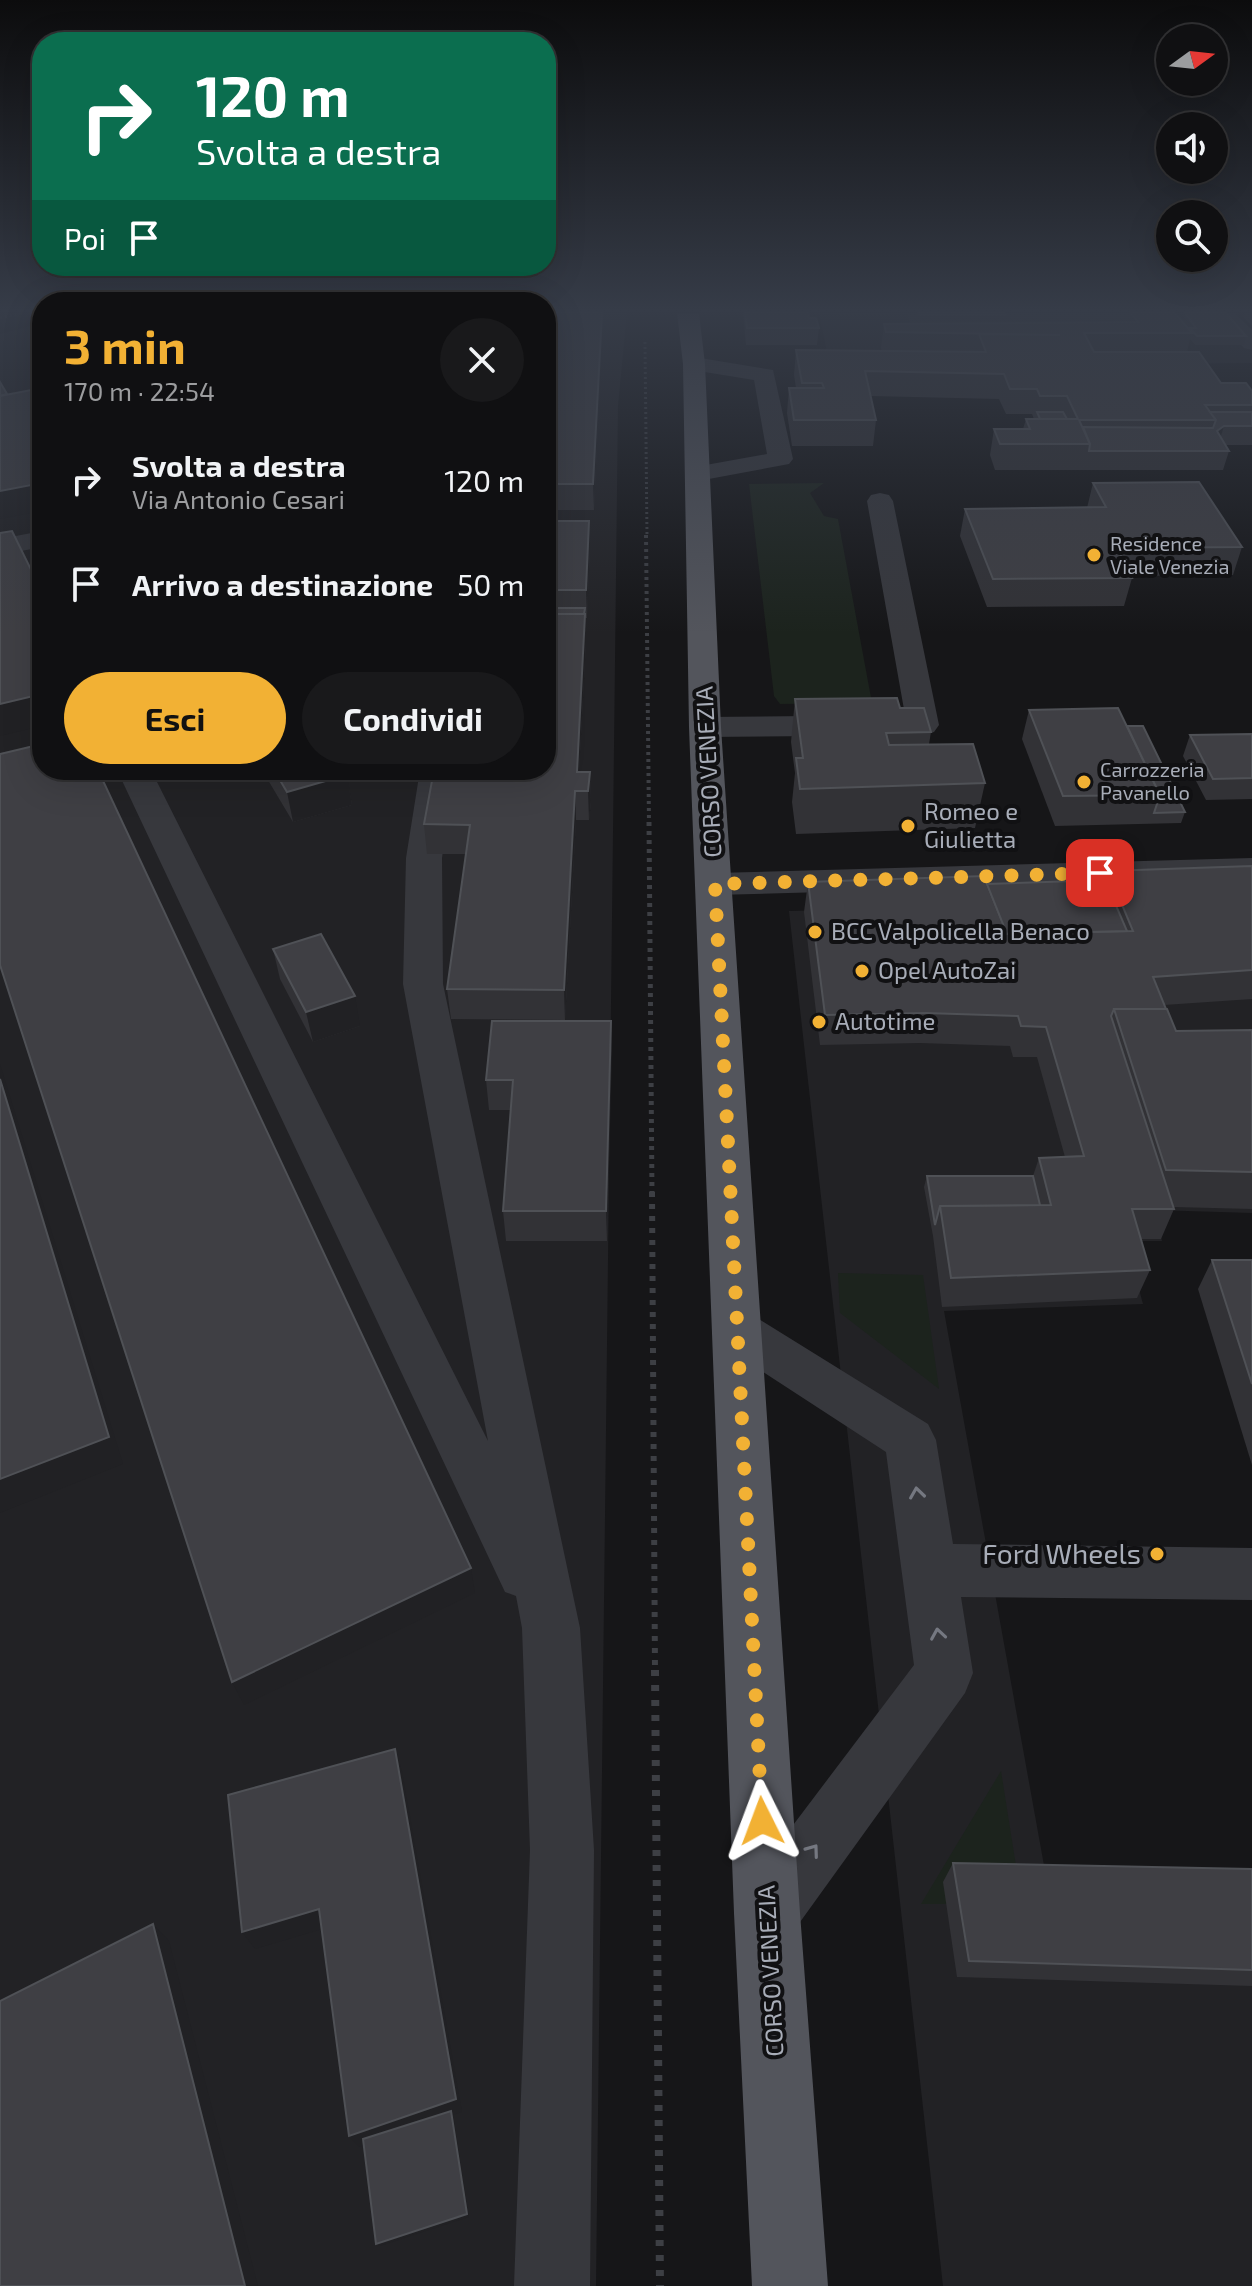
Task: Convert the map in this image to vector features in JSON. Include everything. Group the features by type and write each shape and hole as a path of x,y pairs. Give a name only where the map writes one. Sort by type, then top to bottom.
{"main road":[{"name":"CORSO VENEZIA","path":"696,420 705,727 767,1913 790,2286"}],"street":[{"path":"698,473 780,459 773,420"},
{"path":"705,727 923,725 880,501"},
{"path":"0,547 32,541"},
{"path":"139,780 520,1567 542,1621"},
{"path":"436,780 424,858 423,984 542,1621 562,1850 552,2286"},
{"path":"715,884 1252,869"},
{"path":"737,1330 910,1440 944,1673 767,1913"},
{"path":"928,1570 1252,1574"}],"path":[{"path":"646,420 660,2286"}],"shaded area":[{"path":"0,420 32,420 32,780 556,780 556,420 618,420 596,2286 0,2286"},
{"path":"824,483 810,493 824,516 838,519 872,703 780,704 774,696 749,484"},
{"path":"1252,901 1252,1213 1154,1210 1162,1241 1126,1241 1143,1304 944,1311 1047,1882 1252,1886 1252,2286 943,2286 789,911"},
{"path":"838,1273 923,1275 939,1389 840,1313"},
{"path":"1001,1771 1022,1904 921,1904"}],"building":[{"path":"0,420 32,420 32,485 0,491"},
{"path":"556,420 596,420 593,484 556,484"},
{"path":"1026,420 1216,420 1079,420 1090,444 1000,444 994,429 1030,429"},
{"path":"1216,420 1252,420 1252,426 1224,426 1217,431 1229,451 1089,451 1090,444 1083,427 1213,428"},
{"path":"1199,482 1242,547 1117,548 1132,578 993,579 965,509 1106,507 1093,483"},
{"path":"556,521 589,521 586,590 556,590"},
{"path":"12,531 32,572 32,696 0,704 0,533"},
{"path":"556,608 585,608 584,614 556,614"},
{"path":"556,614 585,614 577,772 590,772 588,791 575,791 564,990 447,989 470,825 424,824 432,780 556,780"},
{"path":"897,698 900,708 924,708 931,732 886,733 889,745 973,744 985,783 800,789 796,758 803,758 795,699"},
{"path":"1118,708 1160,795 1063,796 1029,710"},
{"path":"1127,726 1143,726 1185,812 1154,813 1160,795"},
{"path":"1252,734 1252,778 1213,779 1190,735"},
{"path":"32,746 32,780 103,780 471,1568 232,1682 0,965 0,754"},
{"path":"280,780 329,780 287,792"},
{"path":"1252,866 1252,970 1153,977 1166,1009 1114,1009 1111,1016 1174,1209 1132,1209 1150,1270 951,1278 940,1206 1051,1205 1039,1158 1084,1156 1046,1027 1021,1026 1018,1016 926,1013 825,1015 808,882 984,876 1007,934 1133,931 1108,871"},
{"path":"1105,880 1127,931 1007,934 987,884"},
{"path":"321,934 355,996 306,1012 273,949"},
{"path":"1114,1009 1167,1009 1176,1031 1252,1030 1252,1172 1166,1170"},
{"path":"492,1021 611,1021 606,1211 503,1211 513,1080 486,1080"},
{"path":"0,1079 109,1437 0,1479"},
{"path":"927,1176 1033,1176 1040,1205 940,1206 935,1225"},
{"path":"1212,1260 1252,1260 1252,1384"},
{"path":"395,1749 456,2099 349,2136 319,1909 242,1932 228,1795"},
{"path":"953,1863 1252,1869 1252,1970 969,1961"},
{"path":"153,1924 245,2286 0,2286 0,2001"},
{"path":"451,2111 467,2214 376,2244 363,2139"}],"place":[{"name":"Residence Viale Venezia","path":"1094,555"},
{"name":"Carrozzeria Pavanello","path":"1084,782"},
{"name":"Romeo e Giulietta","path":"908,826"},
{"name":"BCC Valpolicella Benaco","path":"815,932"},
{"name":"Opel AutoZai","path":"862,971"},
{"name":"Autotime","path":"819,1022"},
{"name":"Ford Wheels","path":"1157,1554"}],"route":[{"path":"762,1821 715,884 1100,873"}]}
